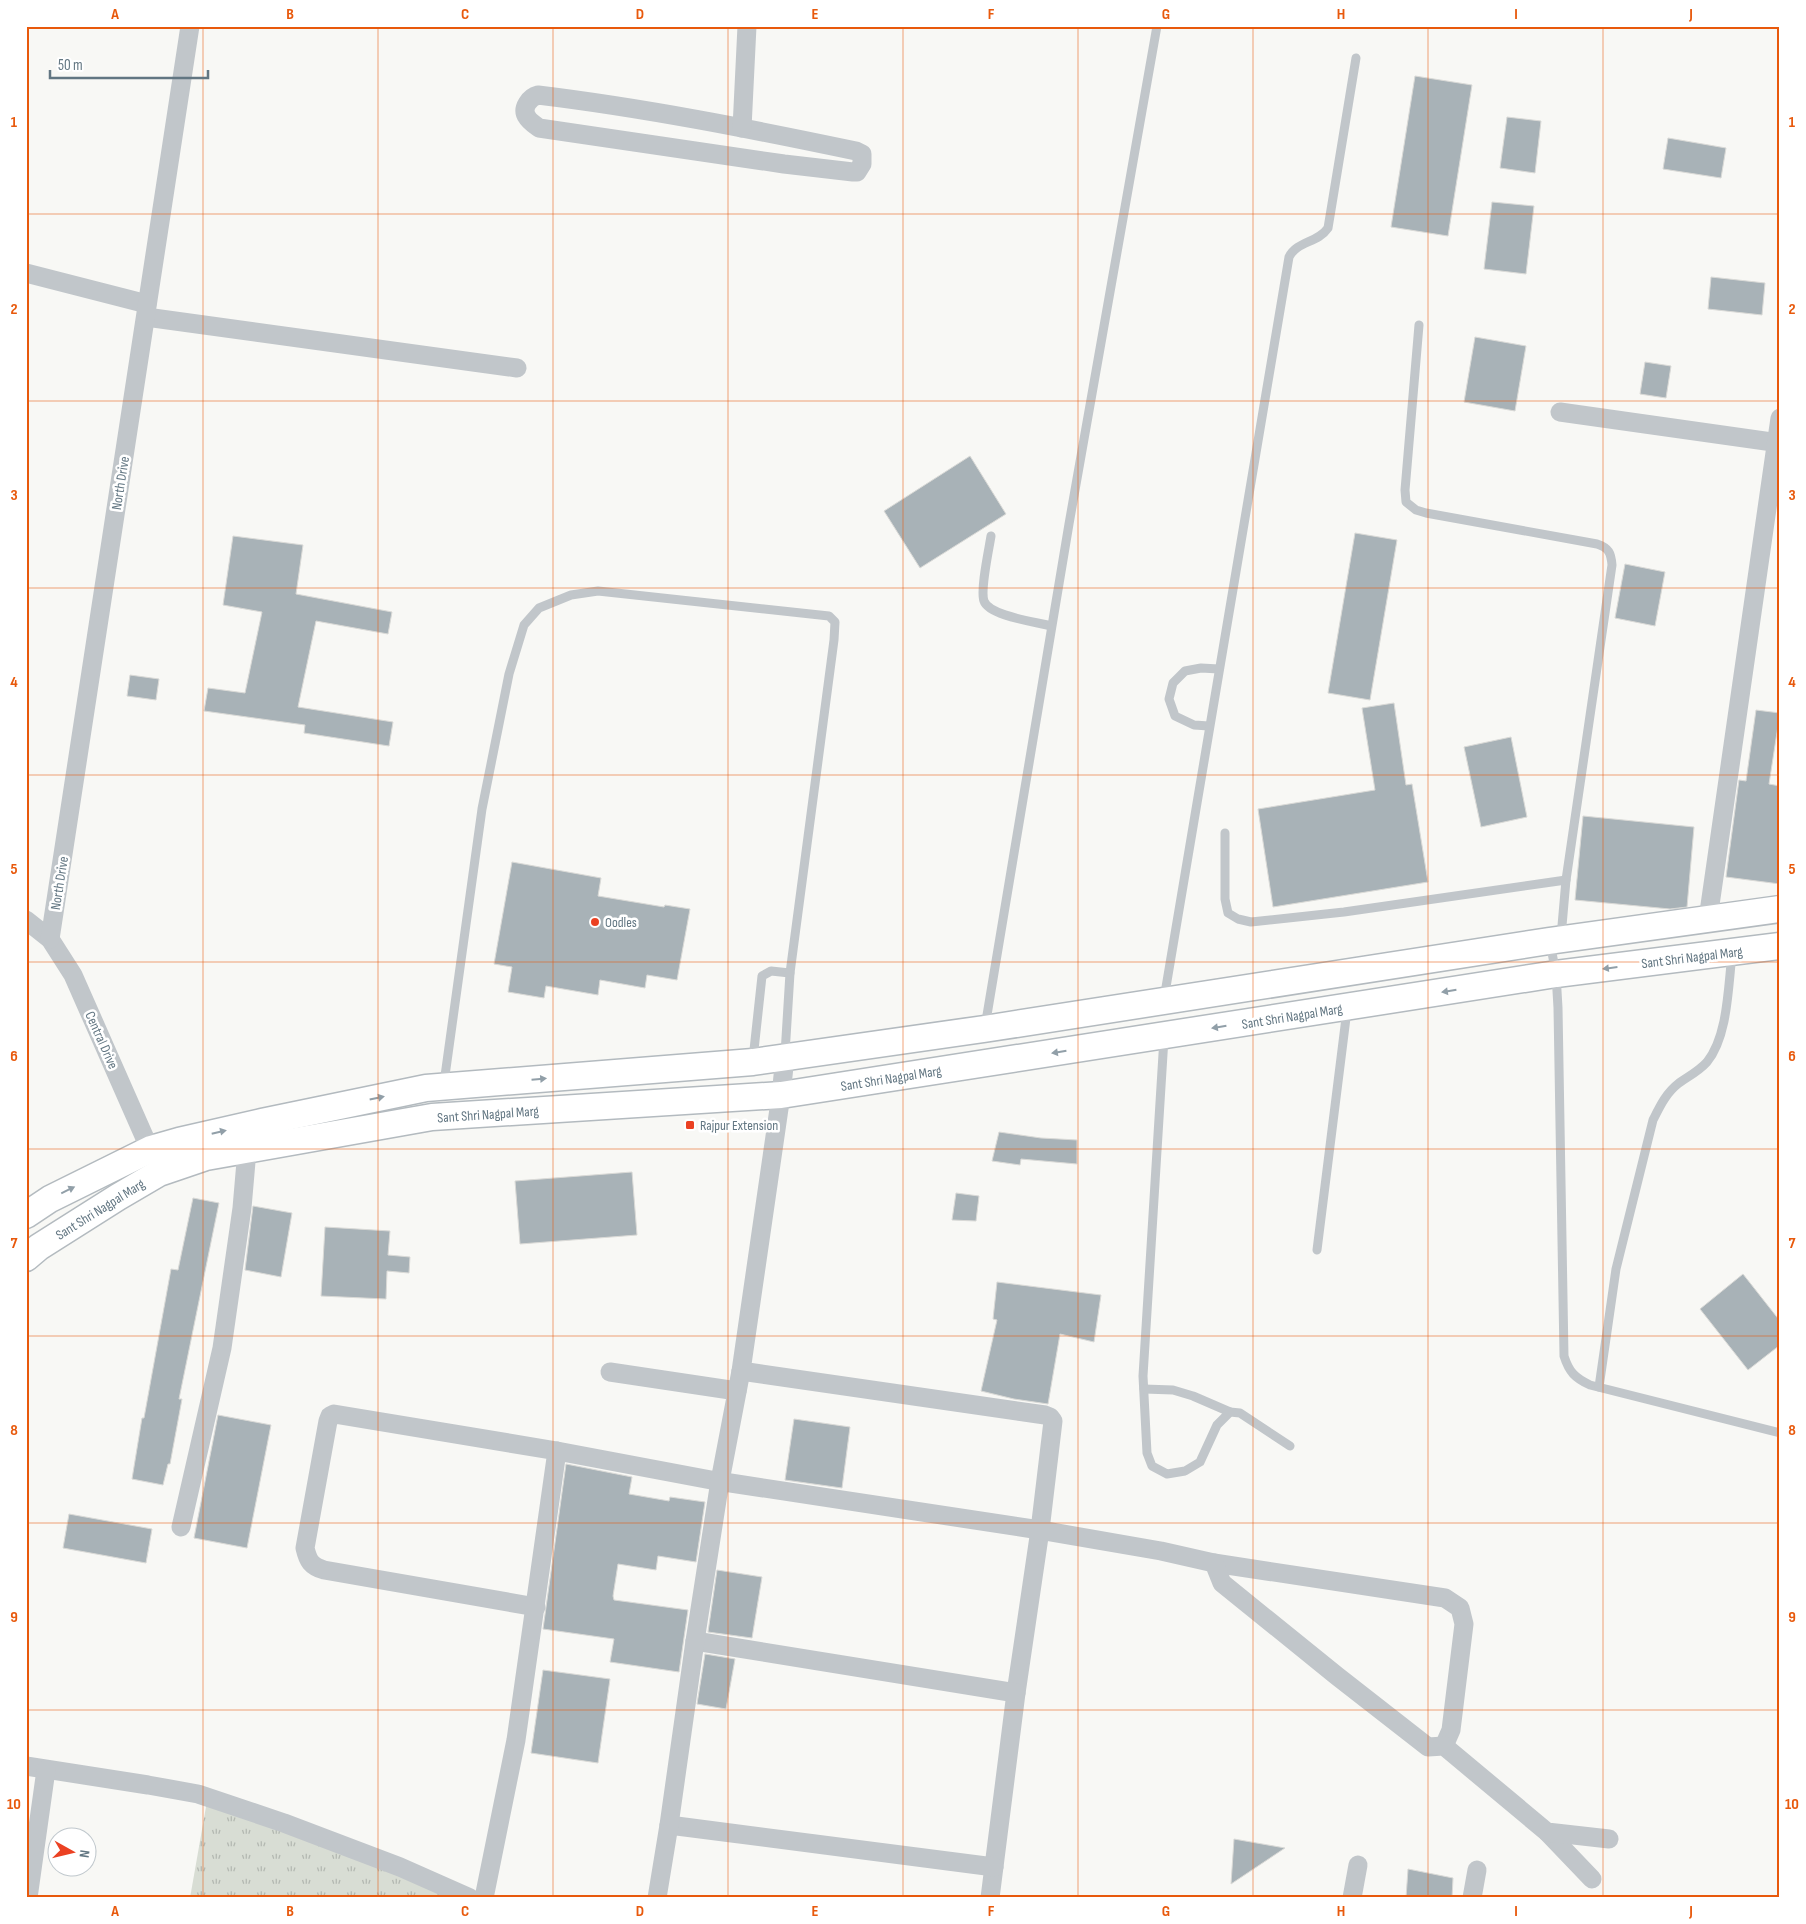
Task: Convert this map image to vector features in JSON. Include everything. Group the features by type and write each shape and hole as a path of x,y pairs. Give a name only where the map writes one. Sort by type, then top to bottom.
{"main road":[{"name":"Sant Shri Nagpal Marg","path":"26,1258 118,1197 179,1141 426,1088 753,1062 984,1029 1555,940 1780,909"},
{"path":"1644,928 1636,933 1632,941 1632,949 1634,956 1649,963"},
{"name":"Sant Shri Nagpal Marg","path":"26,1215 50,1199 155,1161 206,1157 432,1117 781,1095 1556,974 1780,946"}],"street":[{"name":"North Drive","path":"50,939 190,26"},
{"path":"742,128 747,26"},
{"path":"538,94 590,101 742,128 856,151 862,154 860,168 857,172 853,172 784,164 539,128 526,117 525,112 532,96 538,94"},
{"path":"26,273 147,310 517,368"},
{"path":"1560,412 1778,443"},
{"path":"1708,919 1778,443 1780,418"},
{"name":"Central Drive","path":"26,920 50,939 73,975 155,1161"},
{"path":"657,1898 720,1481 741,1371 785,1057"},
{"path":"181,1527 222,1348 242,1208 247,1150"},
{"path":"741,1371 1050,1417 1053,1421 990,1898"},
{"path":"610,1372 737,1391"},
{"path":"536,1607 313,1567 307,1559 305,1548 330,1416 334,1414 557,1451 720,1481 1040,1530 1161,1551 1214,1563 1445,1598 1460,1608 1464,1624 1451,1730 1444,1746"},
{"path":"484,1898 516,1740 557,1451"},
{"path":"1214,1563 1222,1583 1428,1747 1444,1746 1547,1832 1592,1879"},
{"path":"695,1641 1016,1692"},
{"path":"26,1766 198,1794 276,1820 400,1866 470,1898"},
{"path":"28,1898 46,1770"},
{"path":"669,1825 994,1867"},
{"path":"1547,1832 1609,1838"},
{"path":"1352,1898 1358,1865"},
{"path":"1472,1898 1477,1870"}],"lane":[{"path":"984,1029 1051,626 1157,26"},
{"path":"1164,1001 1289,257 1296,248 1324,234 1328,228 1356,58"},
{"path":"1420,324 1405,490 1406,502 1416,510 1426,513 1597,544 1606,547 1611,554 1612,564 1566,880 1555,940 1564,1356 1568,1370 1577,1379 1599,1387 1780,1433"},
{"path":"991,536 983,590 984,601 989,608 1002,614 1051,626"},
{"path":"444,1086 482,809 509,674 524,625 539,608 571,595 598,592 829,616 835,622 790,973 785,1057"},
{"path":"1209,726 1194,725 1175,716 1169,699 1173,683 1184,671 1201,668 1219,669"},
{"path":"1225,833 1225,899 1228,913 1238,919 1251,922 1351,911 1566,880"},
{"path":"1599,1387 1616,1269 1653,1120 1669,1092 1693,1075 1707,1062 1716,1047 1724,1020 1732,952"},
{"path":"753,1062 762,976 771,971 790,973"},
{"path":"1317,1250 1347,1007"},
{"path":"1164,1036 1143,1376 1147,1453 1152,1466 1167,1474 1185,1471 1200,1462 1217,1425 1230,1412"},
{"path":"1144,1389 1173,1390 1193,1396 1230,1412 1240,1413 1290,1446"}],"green space":[{"path":"207,1801 460,1898 190,1898"}],"building":[{"path":"1415,76 1472,85 1448,236 1391,227"},
{"path":"1507,117 1541,121 1535,173 1500,168"},
{"path":"1668,138 1726,148 1721,178 1663,169"},
{"path":"1492,202 1534,206 1526,274 1484,269"},
{"path":"1711,277 1765,283 1762,315 1708,309"},
{"path":"1475,337 1526,346 1515,411 1464,402"},
{"path":"1645,362 1671,366 1666,398 1640,394"},
{"path":"970,456 1006,514 920,568 884,511"},
{"path":"1355,533 1397,540 1370,700 1328,693"},
{"path":"233,536 303,545 296,594 392,612 388,634 316,621 298,707 393,722 389,746 304,733 305,725 204,711 208,688 245,693 262,612 223,605"},
{"path":"1625,564 1665,572 1655,626 1615,618"},
{"path":"130,675 159,679 156,700 127,696"},
{"path":"1394,703 1406,785 1412,784 1428,882 1273,907 1258,809 1375,790 1362,708"},
{"path":"1756,710 1780,713 1769,784 1780,786 1780,884 1726,877 1739,780 1746,781"},
{"path":"1511,737 1527,817 1481,827 1464,747"},
{"path":"1583,816 1694,827 1687,907 1670,909 1575,900"},
{"path":"512,862 601,878 598,896 664,907 665,905 690,909 677,980 647,975 645,988 600,980 598,995 546,986 544,998 508,992 512,967 494,964"},
{"path":"999,1132 1041,1138 1077,1140 1077,1164 1021,1159 1020,1165 992,1161"},
{"path":"632,1172 637,1235 520,1244 515,1181"},
{"path":"956,1193 979,1196 976,1221 952,1220"},
{"path":"193,1198 219,1203 179,1399 182,1399 170,1464 168,1464 163,1485 132,1479 171,1269 178,1270"},
{"path":"253,1206 292,1213 281,1277 245,1270"},
{"path":"325,1227 390,1231 388,1255 410,1257 409,1273 387,1271 386,1299 321,1296"},
{"path":"1743,1274 1780,1321 1780,1345 1748,1370 1700,1309"},
{"path":"997,1282 1101,1295 1094,1342 1060,1334 1048,1404 1014,1399 981,1391 997,1320 993,1319"},
{"path":"218,1415 271,1425 247,1548 194,1538"},
{"path":"794,1419 850,1427 842,1488 785,1480"},
{"path":"566,1464 632,1477 629,1494 669,1501 670,1497 705,1502 696,1562 658,1556 656,1570 618,1564 613,1596 614,1600 688,1610 679,1672 610,1662 614,1639 543,1629"},
{"path":"69,1514 152,1529 146,1563 63,1548"},
{"path":"717,1570 762,1577 752,1638 708,1632"},
{"path":"705,1654 735,1659 726,1709 697,1704"},
{"path":"543,1670 610,1679 598,1763 531,1753"},
{"path":"1234,1839 1285,1848 1231,1884"},
{"path":"1408,1869 1453,1878 1452,1898 1406,1898"}],"place":[{"name":"Oodles","path":"595,922"},
{"name":"Rajpur Extension","path":"690,1125"}]}
